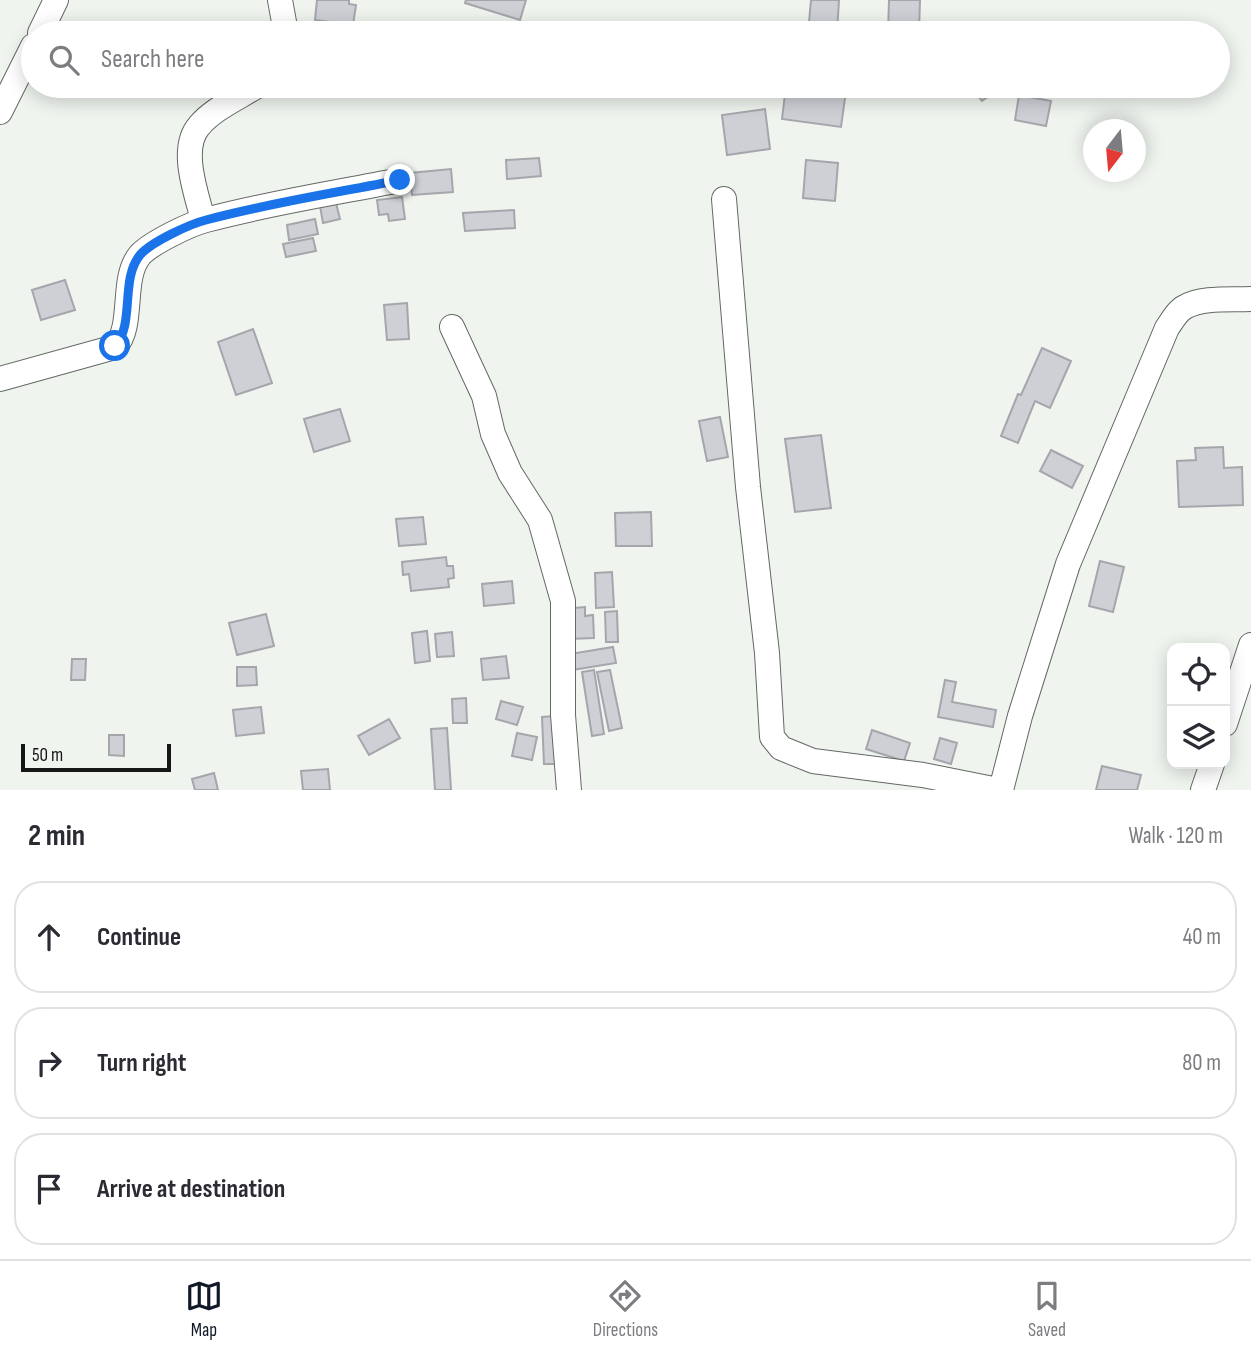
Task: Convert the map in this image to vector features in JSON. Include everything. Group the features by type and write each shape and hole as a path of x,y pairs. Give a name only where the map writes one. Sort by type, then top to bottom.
{"street":[{"path":"46,21 56,0"},
{"path":"280,0 283,21"},
{"path":"0,112 21,70"},
{"path":"203,220 191,169 191,144 197,128 209,116 238,98"},
{"path":"0,379 115,346 123,335 130,281 140,256 160,241 203,220 400,180"},
{"path":"724,199 748,487 767,653 772,737 782,748 813,761 923,775 1000,790 1020,716 1068,564 1167,328 1174,316 1185,307 1213,301 1251,299"},
{"path":"452,327 484,396 493,434 510,473 540,520 563,601 564,715 569,790"},
{"path":"1230,709 1251,646"},
{"path":"1203,790 1210,769"}],"building":[{"path":"317,0 349,0 349,4 356,5 354,21 315,20"},
{"path":"466,0 526,0 520,20 465,3"},
{"path":"811,0 839,0 838,21 809,21"},
{"path":"889,0 920,0 919,21 888,21"},
{"path":"785,98 845,98 841,127 782,119"},
{"path":"1019,98 1051,101 1046,126 1015,120"},
{"path":"765,109 770,149 727,155 722,115"},
{"path":"539,158 541,176 507,179 506,160"},
{"path":"806,160 838,163 835,201 803,198"},
{"path":"451,169 453,192 412,195 410,173"},
{"path":"402,197 405,219 389,221 388,214 379,215 377,200"},
{"path":"336,203 340,219 323,223 320,206"},
{"path":"514,210 515,228 465,231 463,213"},
{"path":"315,219 318,234 289,240 287,225"},
{"path":"313,238 316,251 286,257 283,244"},
{"path":"65,280 75,310 41,320 32,290"},
{"path":"407,303 409,339 387,340 384,305"},
{"path":"253,329 272,383 236,395 218,342"},
{"path":"1042,348 1071,361 1050,408 1035,401 1018,443 1001,436 1018,394 1021,395"},
{"path":"340,409 350,441 314,452 304,419"},
{"path":"720,417 728,457 707,461 699,421"},
{"path":"821,435 831,508 795,512 785,439"},
{"path":"1223,447 1224,468 1242,467 1243,505 1179,507 1177,461 1196,460 1195,448"},
{"path":"1051,450 1083,466 1072,488 1040,471"},
{"path":"651,512 652,546 616,546 615,513"},
{"path":"423,517 426,544 399,546 396,519"},
{"path":"446,557 447,566 453,566 454,578 448,579 449,587 411,591 409,574 403,575 402,562"},
{"path":"1100,561 1124,567 1113,612 1089,606"},
{"path":"612,572 614,607 596,608 595,573"},
{"path":"512,581 514,603 484,606 482,584"},
{"path":"585,607 585,616 593,615 594,638 568,639 574,608"},
{"path":"617,611 618,642 606,642 605,612"},
{"path":"266,614 274,646 237,655 229,623"},
{"path":"427,631 430,661 415,663 412,633"},
{"path":"452,632 454,656 437,657 435,634"},
{"path":"613,647 616,663 572,670 570,654"},
{"path":"506,656 509,678 483,680 481,659"},
{"path":"72,659 86,659 85,680 71,680"},
{"path":"237,667 256,667 257,685 237,686"},
{"path":"594,670 604,734 592,736 582,672"},
{"path":"610,670 622,728 609,731 597,672"},
{"path":"945,680 956,682 952,702 996,710 993,727 938,717"},
{"path":"466,698 467,723 453,723 452,699"},
{"path":"501,701 523,707 517,725 496,719"},
{"path":"261,707 264,733 236,736 233,710"},
{"path":"555,716 557,764 544,764 542,717"},
{"path":"389,719 400,738 369,755 358,736"},
{"path":"447,728 451,790 435,790 431,729"},
{"path":"872,730 910,743 904,761 866,749"},
{"path":"517,733 537,737 532,760 512,756"},
{"path":"109,735 124,735 124,756 109,755"},
{"path":"940,738 957,743 951,764 934,759"},
{"path":"1102,766 1141,775 1137,790 1096,790"},
{"path":"328,769 330,790 303,790 301,771"},
{"path":"214,773 218,790 195,790 192,779"}],"route":[{"path":"115,346 123,335 130,281 140,256 160,241 203,220 400,180"}]}
